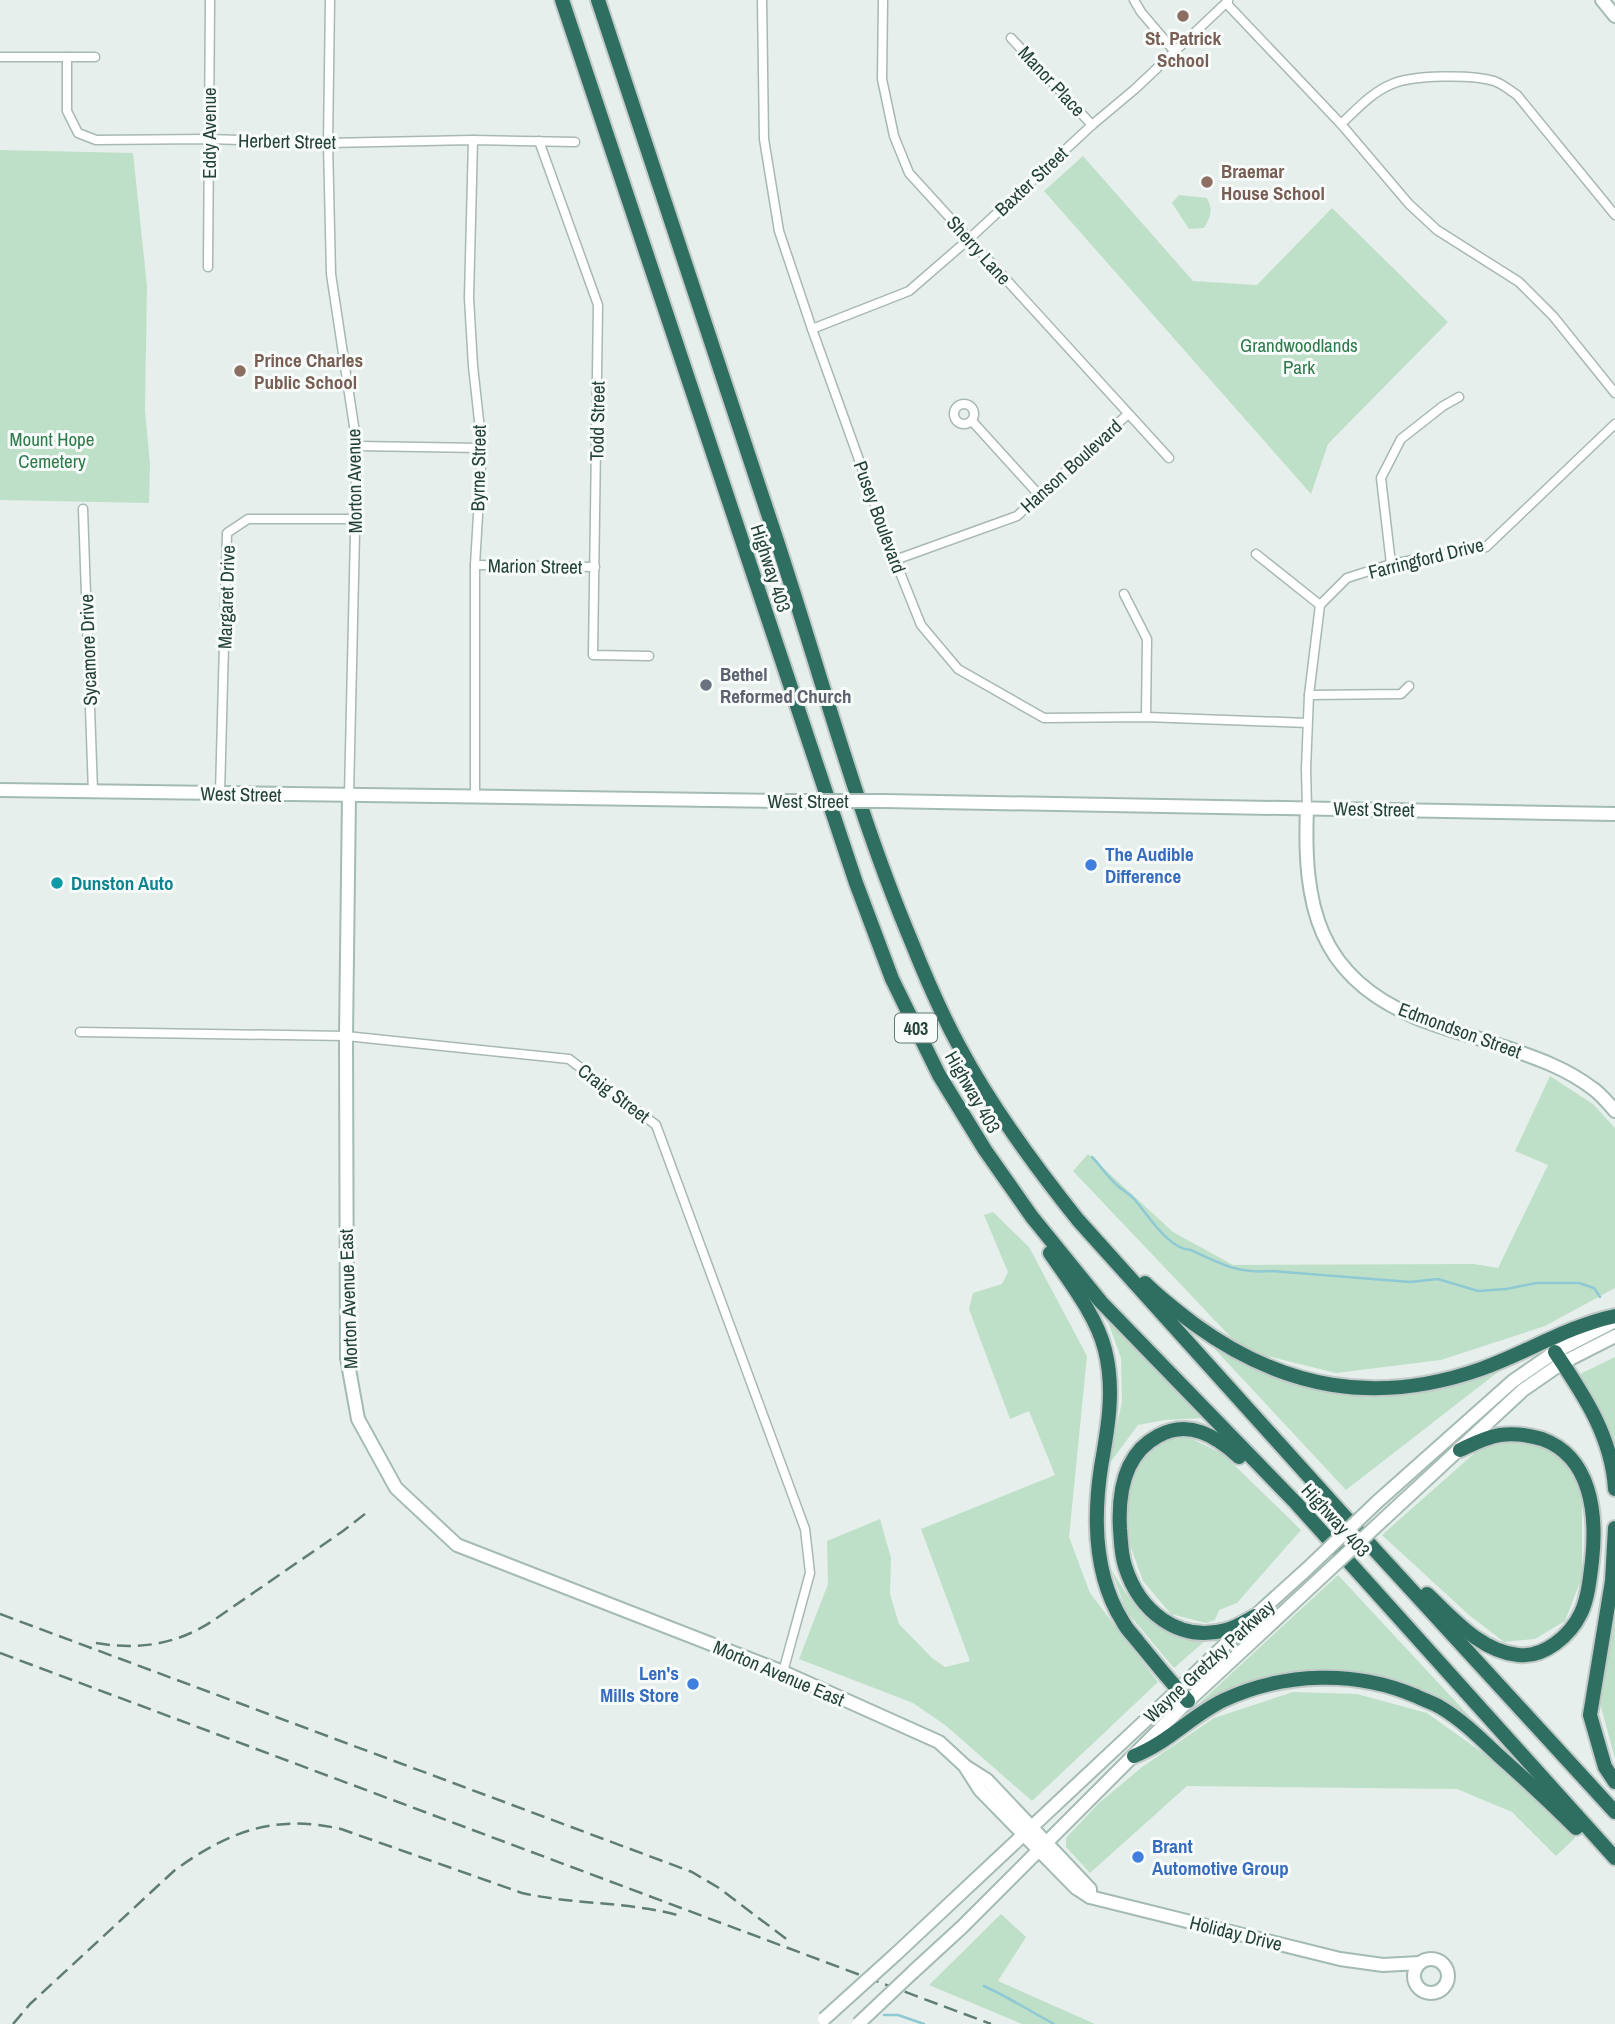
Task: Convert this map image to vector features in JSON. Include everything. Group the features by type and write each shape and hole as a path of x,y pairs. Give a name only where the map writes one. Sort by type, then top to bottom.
{"highway":[{"name":"Highway 403","path":"562,0 856,883 892,979 939,1075 985,1150 1032,1217 1101,1302 1296,1503 1615,1860"},
{"name":"Highway 403","path":"598,0 776,537 852,782 886,881 958,1044 997,1111 1049,1184 1079,1220 1374,1549 1615,1812"},
{"path":"1032,1217 1042,1241 1099,1332 1109,1370 1111,1406 1098,1493 1096,1533 1106,1585 1123,1623 1183,1695"},
{"path":"1079,1220 1098,1233 1155,1293 1216,1340 1255,1362 1308,1381 1363,1388 1404,1387 1436,1382 1483,1368 1594,1321 1615,1318"},
{"path":"1559,1358 1599,1423 1609,1448 1615,1489"},
{"path":"1255,1616 1230,1629 1208,1632 1177,1628 1154,1614 1144,1603 1124,1564 1119,1514 1124,1479 1139,1450 1164,1432 1187,1428 1222,1441 1296,1503"},
{"path":"1374,1549 1412,1579 1462,1628 1499,1651 1521,1656 1555,1644 1566,1635 1582,1612 1590,1579 1593,1550 1591,1510 1587,1486 1580,1469 1564,1450 1529,1435 1500,1435 1460,1450"},
{"path":"1615,1528 1612,1580 1590,1715 1605,1767 1615,1782"},
{"path":"1134,1756 1151,1749 1205,1710 1225,1699 1258,1687 1313,1678 1378,1683 1401,1689 1439,1706 1465,1725 1615,1860"}],"main road":[{"path":"1602,0 1615,16"},
{"name":"West Street","path":"0,790 884,801 1615,814"},
{"name":"Morton Avenue East","path":"349,795 346,1358 358,1419 396,1488 457,1545 783,1672 939,1742 965,1766 987,1780 1042,1847"},
{"name":"Edmondson Street","path":"1307,808 1308,874 1315,916 1325,940 1338,960 1366,989 1385,1003 1415,1017 1547,1061 1594,1089 1615,1111"},
{"name":"Wayne Gretzky Parkway","path":"822,2022 1028,1832 1315,1583 1559,1358 1615,1318"},
{"name":"Wayne Gretzky Parkway","path":"858,2024 962,1927 1134,1756 1183,1695 1255,1616 1377,1502 1513,1381 1559,1358 1615,1336"},
{"name":"Holiday Drive","path":"1042,1847 1090,1889 1090,1897 1340,1959 1383,1965 1420,1963"},
{"path":"1426,1959 1441,1961 1448,1972 1447,1984 1437,1993 1431,1994 1419,1989 1414,1981 1413,1974 1420,1963 1426,1959"},
{"name":"Holiday Drive","path":"1383,1965 1414,1981"}],"street":[{"name":"Eddy Avenue","path":"208,267 210,0"},
{"name":"Morton Avenue","path":"330,0 328,143 331,274 358,446 349,795"},
{"name":"Pusey Boulevard","path":"762,0 764,139 779,231 895,560 921,625 958,669 1044,718 1146,717 1307,723"},
{"name":"Sherry Lane","path":"883,0 882,79 894,136 909,173 1169,458"},
{"path":"1134,0 1175,52"},
{"name":"Baxter Street","path":"812,329 909,291 970,239 1228,2"},
{"path":"1228,2 1341,124 1409,204 1437,230 1519,282 1537,299 1615,393"},
{"name":"Manor Place","path":"1012,38 1092,125"},
{"path":"0,57 95,57"},
{"name":"Herbert Street","path":"67,57 67,111 78,133 96,140 575,142"},
{"path":"1341,124 1377,92 1408,79 1424,77 1492,80 1517,95 1615,215"},
{"name":"Byrne Street","path":"473,140 469,298 482,448 475,565 475,797"},
{"name":"Todd Street","path":"539,141 598,305 593,655 649,656"},
{"path":"1391,564 1381,478 1401,439 1459,397"},
{"name":"Hanson Boulevard","path":"895,560 1017,516 1128,414"},
{"path":"972,421 1040,496"},
{"name":"Farringford Drive","path":"1320,605 1347,578 1391,564 1486,547 1615,424"},
{"path":"358,446 482,448"},
{"name":"Sycamore Drive","path":"83,509 93,792"},
{"name":"Margaret Drive","path":"220,793 228,533 248,519 356,519"},
{"path":"1256,554 1320,605 1307,723 1307,808"},
{"name":"Marion Street","path":"475,565 595,567"},
{"path":"1124,594 1147,639 1146,717"},
{"path":"1309,695 1401,694 1409,686"},
{"name":"Craig Street","path":"80,1032 346,1036 569,1059 656,1125 805,1529 810,1573 783,1672"}],"green space":[{"name":"Mount Hope Cemetery","path":"0,150 133,153 147,286 145,410 150,464 149,503 0,500"},
{"name":"Grandwoodlands Park","path":"1083,156 1193,281 1257,285 1332,208 1448,322 1328,444 1311,494 1044,191"},
{"path":"1179,195 1207,198 1210,213 1204,228 1189,229 1172,203"},
{"path":"1550,1076 1593,1104 1615,1128 1615,1288 1545,1326 1441,1360 1336,1373 1243,1350 1073,1171 1088,1154 1173,1232 1233,1265 1474,1264 1498,1268 1548,1165 1515,1151"},
{"path":"993,1212 1029,1247 1087,1356 1069,1537 1090,1593 1158,1682 1032,1801 945,1725 913,1703 799,1659 828,1584 827,1541 880,1519 891,1558 890,1594 899,1624 932,1658 945,1667 970,1661 921,1529 1055,1475 1029,1411 1010,1419 969,1309 973,1293 1002,1284 1008,1272 984,1215"},
{"path":"1102,1305 1202,1418 1138,1425 1109,1464 1122,1401 1121,1358"},
{"path":"1210,1344 1231,1356 1319,1390 1380,1393 1441,1390 1507,1365 1346,1490"},
{"path":"1615,1357 1615,1459 1579,1382 1580,1374"},
{"path":"1188,1437 1223,1454 1301,1530 1237,1603 1219,1610 1215,1620 1206,1623 1171,1614 1143,1581 1130,1545 1127,1495 1138,1460 1158,1441"},
{"path":"1501,1441 1541,1445 1564,1461 1582,1494 1582,1577 1565,1621 1535,1639 1504,1642 1469,1615 1382,1535 1478,1450"},
{"path":"1111,1569 1138,1609 1156,1625 1187,1638 1206,1640 1174,1668 1126,1611"},
{"path":"1338,1575 1471,1718 1405,1682 1331,1670 1274,1677 1193,1709"},
{"path":"1615,1617 1615,1759 1600,1703"},
{"path":"1293,1692 1357,1694 1427,1713 1490,1758 1575,1838 1556,1856 1512,1812 1457,1789 1187,1786 1090,1873 1066,1847 1066,1838 1099,1803 1142,1767 1214,1718"},
{"path":"1001,1914 1026,1937 998,1981 1095,2024 1022,2024 929,1985"}],"waterway":[{"path":"1092,1157 1114,1183 1135,1200 1167,1238 1183,1248 1230,1267 1260,1272 1410,1282 1438,1279 1478,1291 1536,1283 1579,1283 1594,1288 1600,1297"},
{"path":"984,1986 1054,2024"},
{"path":"884,2015 898,2015 924,2024"}],"railway":[{"path":"96,1643 127,1646 156,1644 197,1630 370,1510"},
{"path":"0,1614 692,1872 719,1888 789,1941"},
{"path":"0,1653 991,2024"},
{"path":"13,2024 30,2004 175,1870 214,1845 254,1829 274,1825 317,1825 341,1829 522,1893 641,1908 681,1916"}],"place":[{"name":"St. Patrick School","path":"1183,16"},
{"name":"Braemar House School","path":"1207,182"},
{"name":"Prince Charles Public School","path":"240,371"},
{"name":"Bethel Reformed Church","path":"706,685"},
{"name":"The Audible Difference","path":"1091,865"},
{"name":"Dunston Auto","path":"57,883"},
{"name":"Len's Mills Store","path":"693,1684"},
{"name":"Brant Automotive Group","path":"1138,1857"}]}
